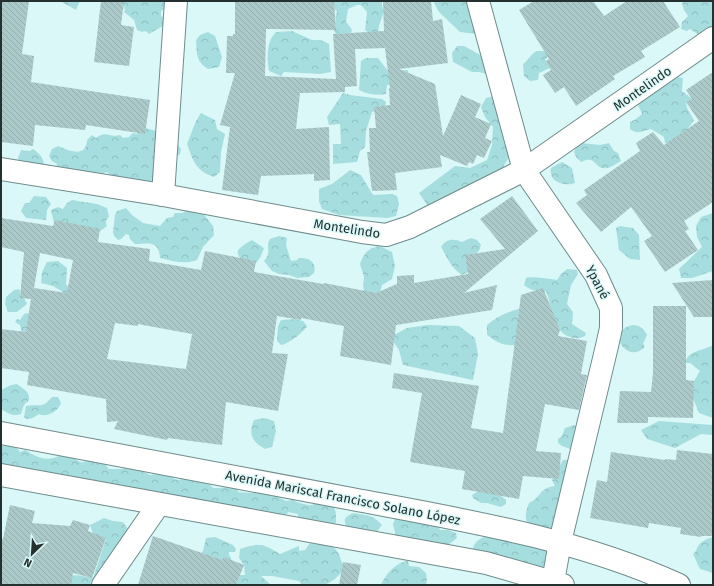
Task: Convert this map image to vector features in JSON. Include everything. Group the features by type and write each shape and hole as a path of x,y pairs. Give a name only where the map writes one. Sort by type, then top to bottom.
{"street":[{"path":"163,195 176,1"},
{"name":"Ypané","path":"478,1 524,170 596,275 611,308 611,328 560,542 558,583"},
{"name":"Montelindo","path":"1,169 163,195 362,232 386,235 410,227 524,170 713,38"},
{"name":"Avenida Mariscal Francisco Solano López","path":"1,433 495,526 560,542 625,562 679,585"},
{"path":"1,475 486,563 558,583"},
{"path":"103,585 159,504"}],"green space":[{"path":"60,1 80,1 76,10"},
{"path":"123,1 169,1 166,8 161,11 161,16 164,18 165,24 149,34 146,31 142,32 137,30 134,20 124,12 125,9 122,5"},
{"path":"333,1 382,1 384,11 378,33 369,33 365,30 367,12 361,5 357,5 348,9 346,22 352,31 350,33 336,34 334,31 337,12 332,6"},
{"path":"435,1 474,1 477,34 460,32 439,12 434,3"},
{"path":"684,1 713,1 713,45 690,29 687,31 681,29 682,22 688,16 682,3"},
{"path":"292,31 312,40 321,40 329,44 331,72 320,74 284,72 281,76 269,71 268,50 270,40 276,32"},
{"path":"208,32 215,36 222,57 219,67 208,69 199,60 196,40 200,35"},
{"path":"457,46 464,46 484,57 486,74 472,72 453,62 452,53"},
{"path":"537,51 547,51 549,55 545,60 551,65 550,68 539,73 538,80 530,81 524,76 523,64"},
{"path":"366,58 378,58 388,71 408,70 409,83 387,85 386,94 383,95 365,93 359,90 361,61"},
{"path":"676,77 683,78 682,91 692,99 686,103 687,108 694,120 676,145 665,143 664,137 651,129 635,132 630,129 630,122 642,114 638,105 643,98 662,83 667,83 669,79"},
{"path":"343,93 382,99 386,102 385,108 372,112 366,131 365,147 360,151 357,162 333,164 333,144 341,144 340,124 329,125 327,117"},
{"path":"495,96 516,156 508,159 501,170 432,212 419,193 455,166 470,168 487,160 492,145 493,127 485,117 481,107 486,98"},
{"path":"201,113 215,120 217,129 225,134 221,152 220,172 214,177 203,172 196,165 187,144 196,121"},
{"path":"142,127 156,131 159,137 172,137 181,149 180,154 173,159 161,175 150,181 124,186 118,176 113,176 106,172 100,175 56,169 57,164 52,161 49,156 52,149 58,146 76,152 83,150 86,146 87,140 92,135 96,138 105,134 113,136 120,135 123,138 129,137 133,133 137,134 139,129"},
{"path":"582,143 600,145 609,143 614,151 618,153 621,161 608,168 599,167 590,160 581,162 576,157 574,152 577,145"},
{"path":"33,149 41,156 44,166 19,163 18,158 21,150 30,151"},
{"path":"562,162 572,168 575,183 562,184 552,177 551,168"},
{"path":"350,170 361,175 373,195 392,194 397,196 399,204 396,216 387,218 339,215 322,209 319,201 319,189 332,184"},
{"path":"34,196 46,197 51,204 47,210 46,220 26,218 21,211 25,203 29,203"},
{"path":"72,200 97,204 107,208 109,217 106,221 107,226 96,234 54,223 51,210 58,207 63,209 67,203"},
{"path":"126,208 132,215 143,223 160,226 167,218 173,217 175,213 182,213 188,210 202,212 213,226 214,235 203,247 197,260 183,262 160,258 159,252 155,245 148,243 135,244 130,239 129,235 126,234 118,240 114,236 115,215 117,211"},
{"path":"713,213 713,271 692,278 681,278 679,269 702,247 697,237 696,226 701,217"},
{"path":"620,226 633,228 639,235 640,260 630,259 619,250 616,228"},
{"path":"279,236 287,238 286,245 291,261 299,258 309,259 313,263 315,269 314,273 309,277 297,278 272,271 264,261 268,255 268,243 270,239"},
{"path":"471,238 477,240 481,245 479,251 475,254 468,272 462,275 452,266 441,247 445,242 450,240 462,242"},
{"path":"252,240 264,248 258,261 251,267 238,255 238,252 241,247"},
{"path":"380,246 392,252 395,266 392,279 382,285 379,296 366,298 363,286 364,277 360,264 367,252 372,248"},
{"path":"58,261 67,268 66,285 84,292 61,303 63,292 53,286 41,283 42,272 47,262"},
{"path":"567,269 577,270 578,274 571,285 567,304 573,312 572,324 586,333 585,336 579,338 570,337 564,334 556,324 546,291 534,290 524,285 526,278 529,277 557,280"},
{"path":"19,289 20,294 23,296 27,304 17,312 8,312 5,304 6,297 14,290"},
{"path":"519,309 517,345 501,343 487,335 487,325 490,322 502,315"},
{"path":"24,314 32,314 48,323 22,334 20,325 15,322 17,319 20,320"},
{"path":"295,319 303,321 307,326 296,337 281,345 277,341 278,326 281,320"},
{"path":"428,325 459,326 475,338 478,354 473,380 403,365 399,350 390,337 407,328"},
{"path":"633,325 642,328 647,335 643,344 645,347 638,351 631,352 626,350 621,345 619,339 624,328"},
{"path":"713,345 713,418 699,413 690,391 694,388 694,381 700,371 690,363 685,363 689,356 696,351"},
{"path":"17,384 27,392 29,400 24,405 21,414 15,415 1,409 1,390"},
{"path":"52,397 58,397 61,403 58,409 52,413 45,415 39,414 30,419 24,417 26,406 43,405"},
{"path":"264,418 274,421 276,431 272,447 265,449 254,440 251,433 254,420"},
{"path":"659,421 713,425 713,435 701,434 675,448 647,439 641,430"},
{"path":"574,425 578,428 573,450 562,446 558,443 558,439 562,436 565,428"},
{"path":"12,442 20,452 25,450 39,457 48,459 62,454 82,462 90,459 104,463 109,469 122,469 126,467 136,468 150,475 165,473 173,475 174,479 179,480 184,478 209,483 213,488 237,488 238,492 258,492 274,495 286,501 293,500 308,505 312,505 322,497 334,508 336,522 333,525 298,518 298,514 288,512 287,514 282,515 38,470 12,471 1,465 1,446 5,446"},
{"path":"563,460 568,460 581,506 570,534 528,524 526,516 529,503 546,489 555,486 552,480"},
{"path":"477,492 488,492 500,495 506,500 506,504 501,507 481,503 473,498 472,495"},
{"path":"354,513 372,517 382,525 375,534 350,531 345,520 347,516"},
{"path":"399,517 437,523 440,530 448,530 456,533 457,538 447,546 396,537 393,524 395,519"},
{"path":"104,518 123,522 128,529 121,548 101,585 56,585 70,576 77,575 93,578 106,539 93,534 90,525"},
{"path":"493,535 549,548 546,568 538,573 472,551 477,541"},
{"path":"215,537 233,545 236,549 235,552 229,552 231,562 198,565 200,554 203,551 206,538"},
{"path":"713,537 713,573 700,569 693,554 702,542"},
{"path":"324,540 330,542 339,554 343,566 342,572 335,579 325,585 302,585 299,581 272,576 261,576 271,585 236,585 240,575 245,575 244,565 239,558 240,549 252,545 261,545 280,554 299,546 299,551 305,550 310,543 316,544"},
{"path":"408,561 409,566 419,567 426,573 426,585 381,585 385,577 395,566"}],"building":[{"path":"1,1 29,1 22,54 34,56 31,82 150,100 145,134 86,125 85,130 35,125 33,146 1,142"},
{"path":"101,1 124,1 121,25 134,27 129,66 94,62"},
{"path":"235,1 334,1 336,30 266,29 265,76 336,79 333,34 384,31 383,1 431,1 433,21 442,19 448,63 399,69 435,84 443,136 461,95 481,104 475,117 491,124 485,138 492,141 484,158 477,155 473,164 469,162 467,166 440,155 442,167 395,173 397,190 372,191 367,152 370,152 369,128 376,128 374,107 390,105 390,88 385,48 355,49 357,86 345,87 345,92 300,93 296,129 329,127 330,180 314,181 314,174 261,176 258,195 222,190 230,127 220,125 235,73 226,73 227,36 233,36 233,34 235,34"},
{"path":"534,1 593,1 604,16 627,1 663,1 680,27 641,51 645,57 613,76 615,79 576,106 564,87 555,93 543,75 551,70 546,61 549,59 519,10"},
{"path":"713,72 713,202 684,221 689,229 685,231 698,250 665,272 644,241 652,236 631,207 601,232 576,203 587,195 584,190 640,151 636,143 653,132 664,145 699,121 686,102 692,99 686,90"},
{"path":"512,196 538,231 464,293 497,285 492,310 396,325 391,365 340,356 344,326 301,318 301,320 277,316 272,353 288,354 278,411 226,402 222,445 168,438 167,440 114,429 118,421 107,422 106,399 27,385 29,372 1,368 1,329 26,332 31,299 20,298 24,252 1,247 1,218 53,226 55,220 100,229 98,242 150,249 149,261 201,270 205,251 256,261 254,272 376,293 397,284 397,276 414,275 414,283 468,274 465,255 505,249 480,219","holes":["40,253 73,260 67,293 34,288","115,323 138,326 138,324 192,334 186,369 107,359"]},
{"path":"713,280 713,317 694,317 672,283"},
{"path":"543,288 560,330 558,336 587,341 581,374 587,375 579,410 545,404 536,451 561,453 559,479 523,476 519,499 462,489 465,471 410,462 422,393 392,388 394,373 479,386 471,428 503,433 521,295"},
{"path":"653,306 686,306 686,380 694,381 693,418 648,417 648,423 617,423 620,391 651,392 653,373"},
{"path":"677,450 713,454 713,536 701,537 680,534 681,528 649,523 648,528 590,518 597,480 607,482 611,452 665,460 676,460"},
{"path":"10,505 35,511 32,523 70,526 73,520 90,525 88,531 106,538 92,578 73,573 71,585 1,585 1,539 3,539"},
{"path":"153,536 222,560 224,557 244,565 236,585 138,585"},
{"path":"343,562 361,565 357,585 339,585"}]}
